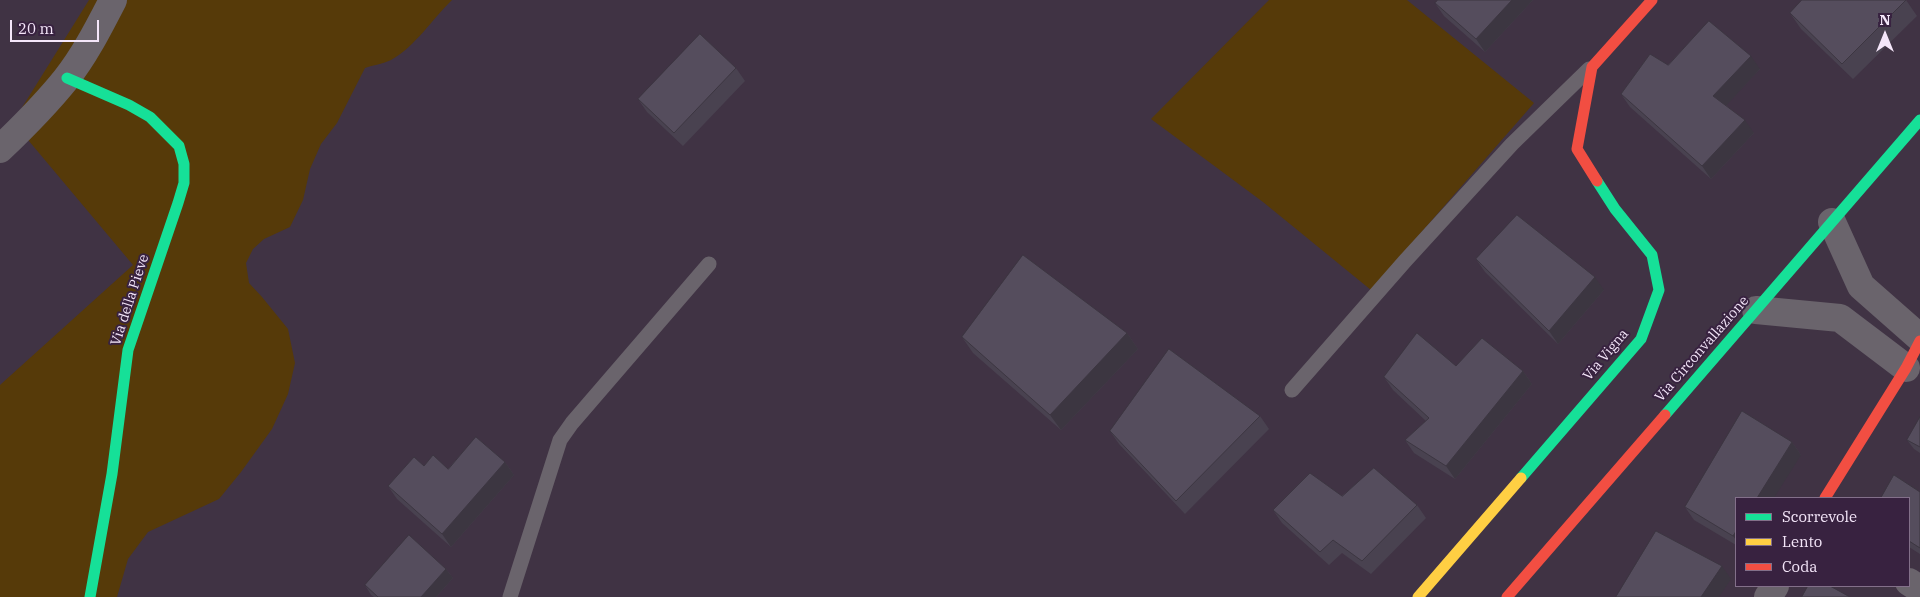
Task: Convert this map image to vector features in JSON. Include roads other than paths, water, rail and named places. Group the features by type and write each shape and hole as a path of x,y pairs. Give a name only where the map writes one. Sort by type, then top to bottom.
{"street":[{"path":"0,150 28,122 66,78 89,44 113,0"},
{"path":"1592,67 1652,0"},
{"name":"Via Vigna","path":"1418,597 1641,339 1660,290 1652,255 1615,209 1576,149 1592,67"},
{"name":"Via della Pieve","path":"66,78 129,105 150,117 179,146 184,164 184,183 178,203 128,350 112,474 90,597"},
{"name":"Via Circonvallazione","path":"1507,597 1920,120"},
{"path":"1827,497 1906,368 1920,339 1861,286 1832,222"},
{"path":"1756,310 1840,318 1906,368"}],"lane":[{"path":"1292,390 1405,261 1512,144 1592,67"},
{"path":"510,597 552,460 560,440 572,423 708,264"}]}
